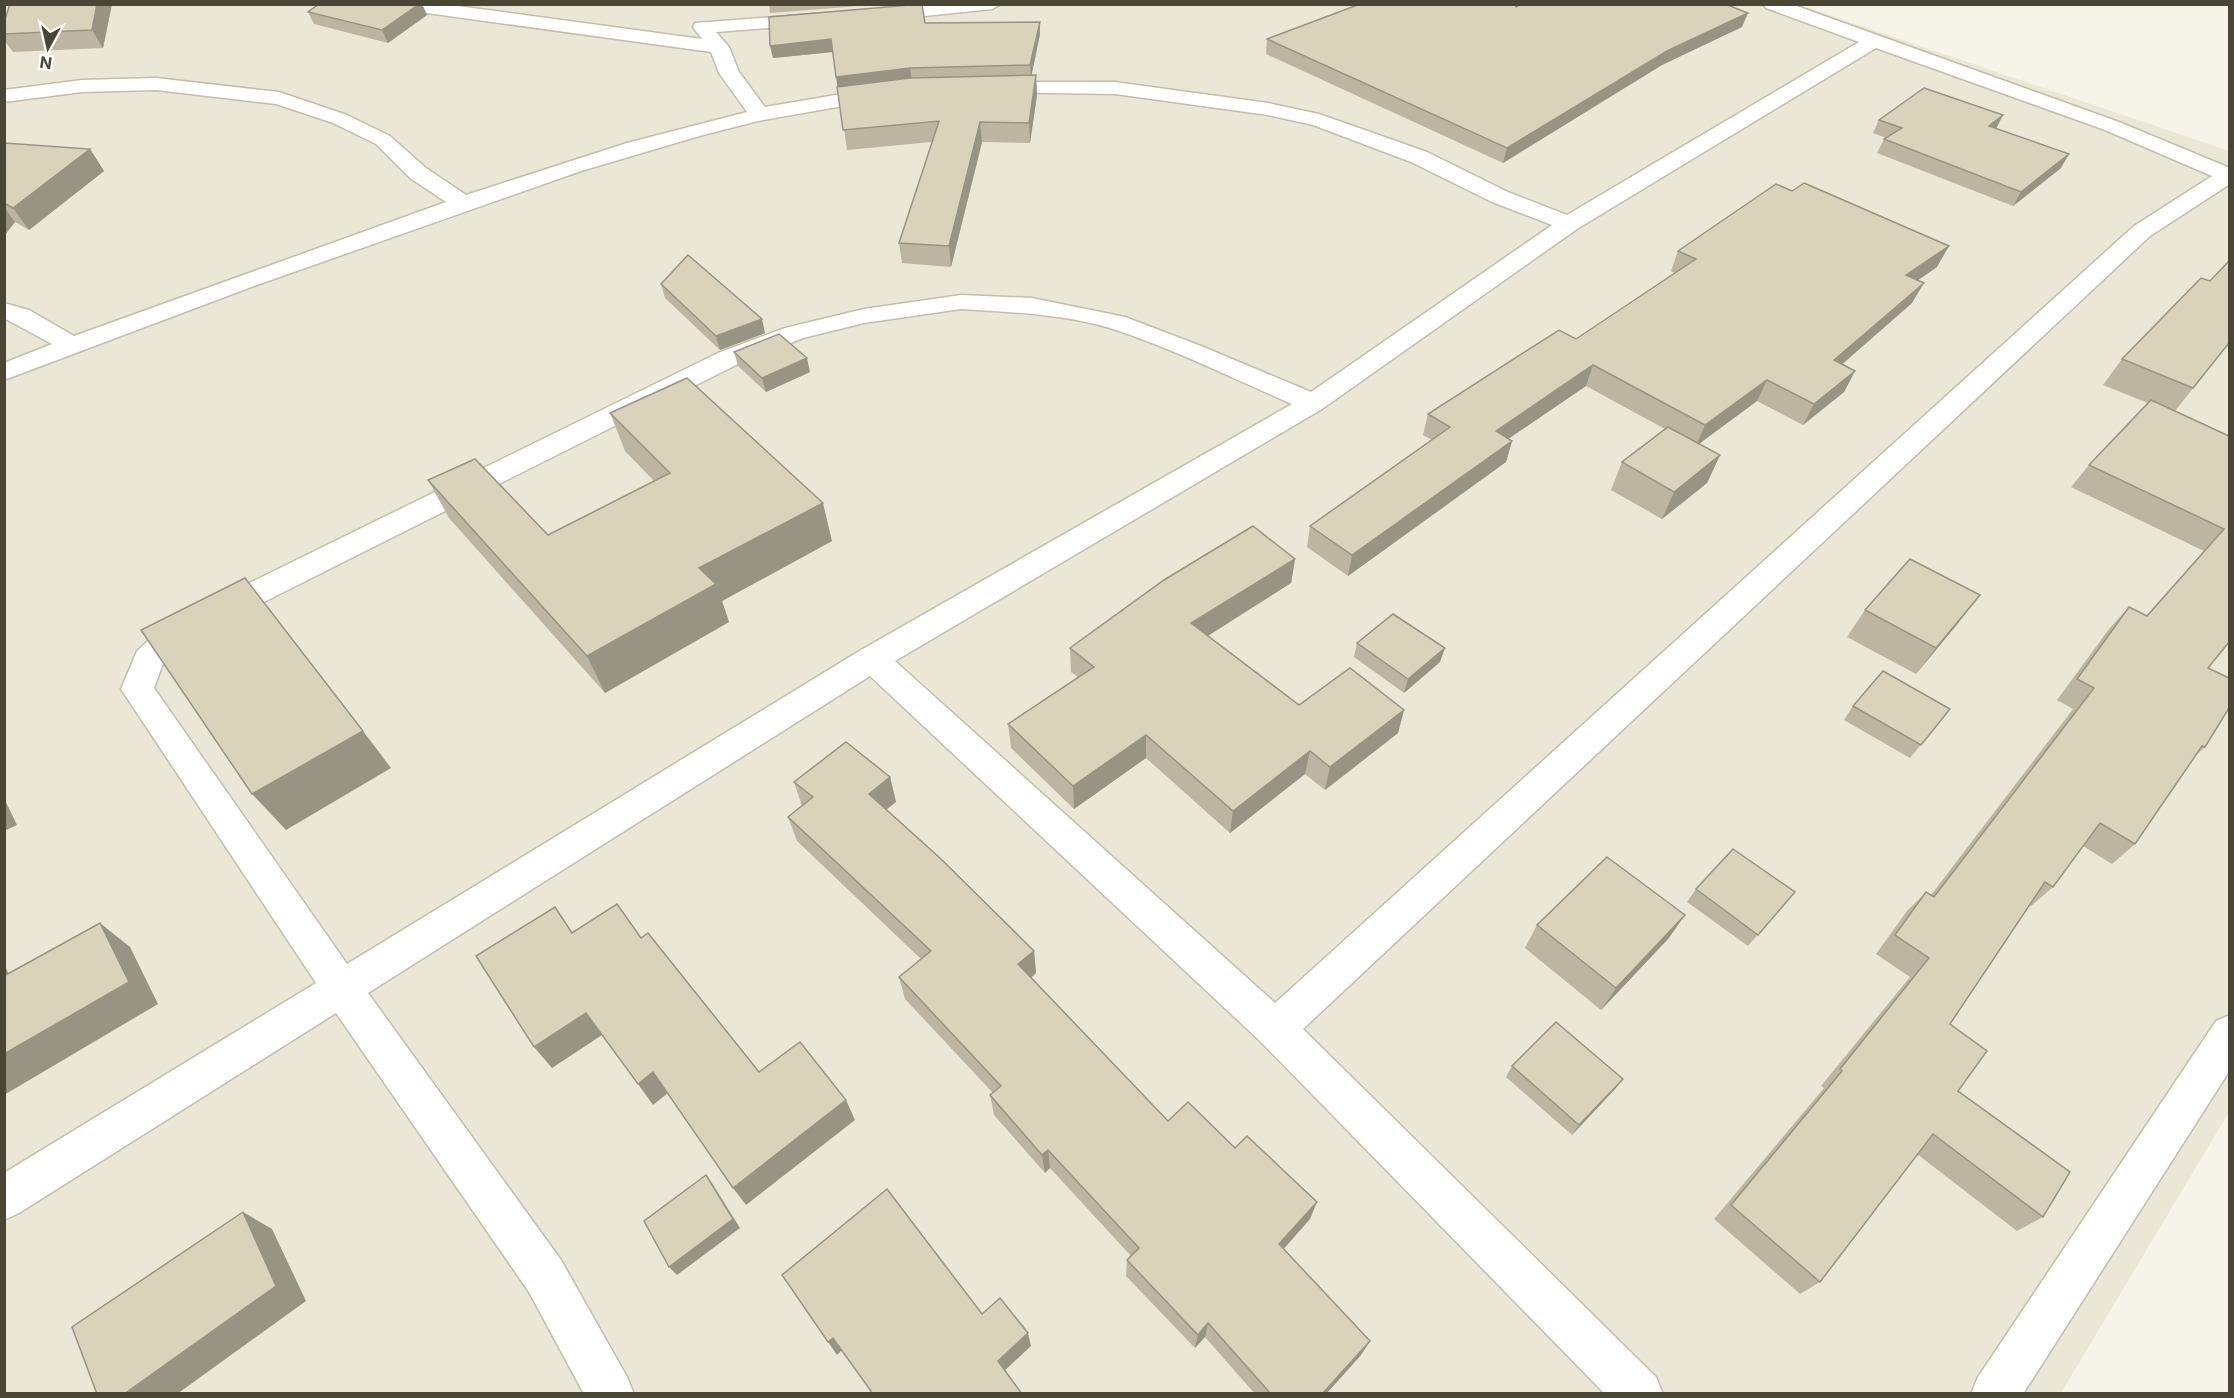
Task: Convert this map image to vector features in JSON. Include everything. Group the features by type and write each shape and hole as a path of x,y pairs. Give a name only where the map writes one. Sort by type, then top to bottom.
{"street":[{"path":"398,4 719,47"},
{"path":"704,4 702,27 719,47 729,73 760,114"},
{"path":"855,16 992,4"},
{"path":"1772,4 2112,126 2229,176"},
{"path":"702,27 832,18"},
{"path":"4,1198 872,659 1313,403 1569,224 1873,41"},
{"path":"4,96 82,86 156,84 279,98 340,119 382,140 418,173 463,204"},
{"path":"969,87 1114,88 1288,113 1319,120 1419,157 1500,197 1569,224"},
{"path":"4,372 71,345 463,204 653,143 760,114 819,101 900,91"},
{"path":"1275,1029 2142,231 2229,176"},
{"path":"610,1394 545,1276 342,989 137,689 148,660 177,632 727,359 794,333 864,316 961,302 1042,307 1116,322 1192,351 1313,403"},
{"path":"4,310 20,315 71,345"},
{"path":"872,659 1275,1029 1639,1394"},
{"path":"1995,1394 2229,1034"}],"shaded area":[{"path":"5,5 1800,5 2229,151 2229,1112 2061,1393 5,1394"}],"building":[{"path":"10,4 97,4 92,30 4,34 4,22"},
{"path":"319,4 419,4 382,30 308,12"},
{"path":"922,4 925,23 1040,22 1030,65 910,68 836,77 831,39 770,46 769,17"},
{"path":"1360,4 1515,4 1516,7 1521,4 1725,4 1748,13 1667,51 1507,148 1267,39"},
{"path":"1036,75 1029,123 980,122 949,246 899,243 939,121 843,130 837,87 910,78"},
{"path":"1924,88 2003,115 1989,126 2069,154 2021,192 1884,139 1902,128 1879,120"},
{"path":"4,143 90,149 13,208 4,203"},
{"path":"1804,183 1949,246 1906,275 1924,283 1834,360 1855,371 1814,404 1767,380 1705,425 1593,365 1496,431 1512,441 1352,555 1310,526 1450,427 1428,414 1559,330 1576,339 1696,259 1678,251 1776,184 1792,191"},
{"path":"688,255 762,319 716,336 661,284"},
{"path":"2229,261 2229,343 2193,388 2122,359 2201,278 2210,281"},
{"path":"779,334 807,358 762,378 734,352"},
{"path":"687,378 823,503 699,568 716,584 587,656 428,480 475,459 548,535 670,473 610,413"},
{"path":"2151,400 2229,436 2229,642 2208,668 2229,678 2229,708 2205,747 2202,746 2135,844 2100,823 2053,887 2045,882 1950,1024 1987,1051 1958,1091 2070,1172 2043,1217 1933,1134 1820,1282 1731,1205 1842,1071 1840,1069 1929,958 1895,935 1926,892 1934,897 2094,688 2077,679 2129,607 2147,616 2224,529 2089,465"},
{"path":"1668,427 1720,455 1674,492 1622,462"},
{"path":"1253,526 1295,559 1191,623 1299,705 1350,668 1404,710 1330,767 1310,751 1233,811 1146,735 1073,786 1008,724 1094,667 1070,648 1164,580"},
{"path":"1910,559 1980,595 1936,648 1865,610"},
{"path":"245,578 363,731 252,794 141,630"},
{"path":"1393,614 1445,648 1408,679 1357,643"},
{"path":"1883,671 1950,709 1921,745 1853,706"},
{"path":"846,742 890,777 869,794 940,858 1034,951 1018,964 1168,1121 1188,1102 1235,1148 1247,1136 1317,1202 1279,1244 1370,1341 1322,1394 1271,1394 1208,1323 1198,1335 1127,1260 1139,1248 1048,1150 1042,1155 990,1095 1001,1086 899,977 931,951 788,817 813,797 794,782"},
{"path":"1733,849 1795,892 1758,935 1696,889"},
{"path":"1607,857 1685,915 1616,988 1537,925"},
{"path":"617,904 641,938 648,933 759,1072 800,1042 846,1100 733,1188 653,1072 638,1084 586,1013 534,1047 476,956 555,907 572,933"},
{"path":"100,923 129,982 4,1054 4,976"},
{"path":"1556,1022 1623,1079 1579,1125 1512,1066"},
{"path":"706,1175 733,1219 669,1267 644,1221"},
{"path":"887,1189 982,1314 1000,1298 1028,1333 998,1361 1022,1394 873,1394 833,1338 828,1342 782,1275"},
{"path":"243,1212 276,1286 124,1394 97,1394 72,1327"}]}
